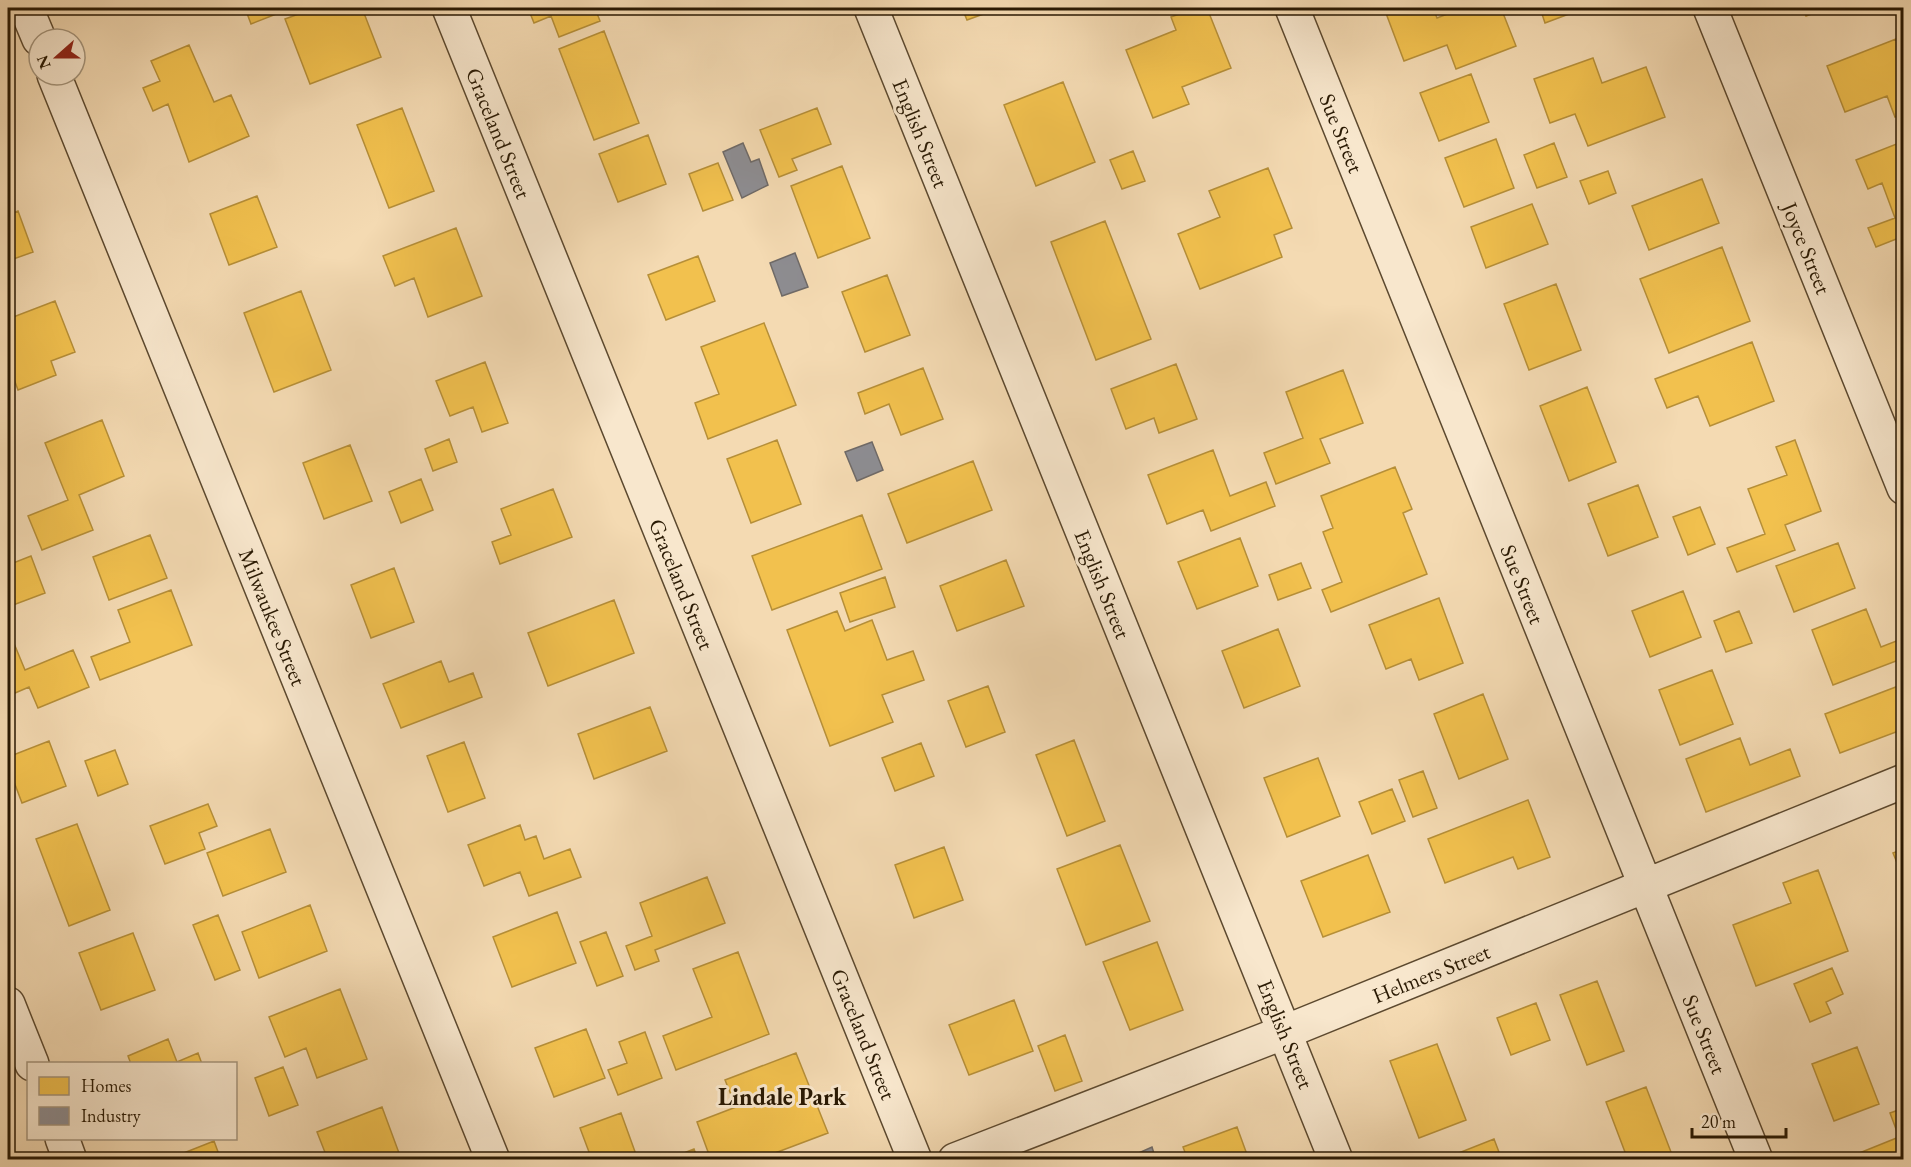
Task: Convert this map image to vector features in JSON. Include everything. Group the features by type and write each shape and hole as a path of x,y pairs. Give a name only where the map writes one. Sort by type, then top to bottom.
{"street":[{"path":"26,8 34,27"},
{"name":"Graceland Street","path":"448,8 915,1160"},
{"name":"English Street","path":"871,8 1336,1160"},
{"name":"Sue Street","path":"1292,8 1756,1160"},
{"name":"Joyce Street","path":"1710,8 1904,488"},
{"name":"Milwaukee Street","path":"59,87 493,1160"},
{"name":"Helmers Street","path":"955,1160 1285,1032 1904,781"},
{"path":"8,1004 31,1062"},
{"path":"63,1140 70,1160"}],"building: Homes":[{"path":"245,8 283,8 284,11 251,24"},
{"path":"315,8 362,8 381,57 310,84 285,19"},
{"path":"528,8 595,8 600,21 559,37 551,16 534,23"},
{"path":"962,8 1000,8 967,20"},
{"path":"1196,8 1207,8 1231,68 1182,87 1189,104 1153,118 1126,50 1176,30 1171,17"},
{"path":"1384,8 1433,8 1437,18 1463,8 1501,8 1516,46 1456,69 1447,45 1404,61"},
{"path":"1540,8 1585,8 1545,23"},
{"path":"1803,8 1828,8 1806,16"},
{"path":"604,31 639,123 594,140 559,49"},
{"path":"1896,39 1904,58 1904,114 1895,117 1887,96 1845,112 1827,66"},
{"path":"189,45 214,102 231,95 249,136 189,162 168,104 153,111 143,88 160,81 151,61"},
{"path":"1593,58 1602,83 1646,67 1665,117 1588,146 1575,114 1550,123 1534,79"},
{"path":"1471,74 1489,122 1439,141 1420,93"},
{"path":"1063,82 1095,162 1036,186 1004,105"},
{"path":"402,108 434,191 389,208 357,125"},
{"path":"817,108 831,144 792,159 797,170 779,177 760,130"},
{"path":"648,135 666,184 618,202 599,154"},
{"path":"1496,139 1514,188 1464,207 1445,158"},
{"path":"1904,141 1904,236 1876,247 1868,228 1895,218 1882,183 1868,189 1856,160"},
{"path":"1554,143 1567,177 1537,188 1524,155"},
{"path":"1133,151 1145,181 1122,189 1110,160"},
{"path":"718,163 733,200 703,211 689,174"},
{"path":"842,166 870,238 818,258 791,186"},
{"path":"1268,168 1292,228 1274,235 1282,257 1200,289 1178,234 1220,217 1209,191"},
{"path":"1608,171 1616,193 1589,204 1580,181"},
{"path":"1702,179 1719,223 1649,250 1632,206"},
{"path":"257,196 277,247 229,265 210,214"},
{"path":"1532,204 1548,244 1486,268 1471,227"},
{"path":"18,211 33,252 8,261 8,215"},
{"path":"1105,221 1151,339 1096,360 1051,242"},
{"path":"456,228 482,296 428,317 414,278 395,286 383,256"},
{"path":"1722,247 1750,321 1669,353 1640,279"},
{"path":"698,256 715,301 666,320 648,275"},
{"path":"887,275 910,335 865,352 842,292"},
{"path":"1556,284 1581,350 1529,370 1504,304"},
{"path":"301,291 331,370 274,392 244,313"},
{"path":"55,301 75,352 51,361 56,375 18,390 8,363 8,319"},
{"path":"764,323 796,405 708,439 695,403 719,394 701,347"},
{"path":"1752,342 1774,401 1710,426 1698,396 1667,408 1655,379"},
{"path":"485,362 508,423 482,432 473,407 450,416 436,381"},
{"path":"1176,364 1197,419 1159,433 1154,418 1126,429 1111,389"},
{"path":"923,368 943,419 901,435 889,404 865,414 858,393"},
{"path":"1343,370 1363,423 1320,439 1330,463 1276,484 1264,453 1303,438 1286,392"},
{"path":"1587,387 1616,462 1569,481 1540,406"},
{"path":"102,420 124,476 79,495 93,530 42,550 28,516 68,500 45,443"},
{"path":"449,439 457,462 433,471 425,449"},
{"path":"777,440 801,504 751,523 727,459"},
{"path":"1795,440 1821,511 1785,525 1795,550 1737,572 1727,548 1765,534 1748,489 1787,475 1776,447"},
{"path":"350,445 372,501 324,519 303,463"},
{"path":"1213,450 1230,496 1266,482 1275,506 1211,531 1203,510 1167,524 1148,475"},
{"path":"973,461 992,510 907,543 888,494"},
{"path":"1395,467 1412,509 1403,513 1427,574 1331,612 1322,590 1342,582 1323,532 1333,528 1321,496"},
{"path":"421,479 433,510 401,523 389,492"},
{"path":"1638,485 1658,537 1608,556 1588,504"},
{"path":"553,489 572,537 500,564 492,542 511,535 501,509"},
{"path":"1700,507 1715,544 1688,555 1673,517"},
{"path":"862,515 882,569 772,610 752,556"},
{"path":"150,535 167,578 109,600 93,557"},
{"path":"1240,538 1258,586 1197,609 1178,562"},
{"path":"1838,543 1855,588 1794,612 1776,566"},
{"path":"31,556 45,593 8,607 8,565"},
{"path":"1006,560 1024,606 957,631 940,586"},
{"path":"1301,563 1311,588 1278,600 1269,575"},
{"path":"394,568 414,622 371,638 351,585"},
{"path":"885,577 895,607 850,622 840,593"},
{"path":"171,590 192,645 100,680 91,657 130,642 118,610"},
{"path":"1683,591 1701,637 1650,657 1632,611"},
{"path":"1439,598 1463,663 1419,680 1411,659 1386,669 1369,625"},
{"path":"614,600 634,653 548,686 528,633"},
{"path":"1866,609 1881,647 1904,638 1904,658 1833,685 1812,630"},
{"path":"837,611 845,631 872,620 887,660 913,651 924,680 882,695 893,722 830,746 787,630"},
{"path":"1739,611 1752,643 1726,652 1714,621"},
{"path":"1278,629 1300,686 1244,708 1222,651"},
{"path":"13,641 25,670 73,650 89,687 38,708 29,687 8,696 8,644"},
{"path":"441,661 449,682 473,673 482,697 401,728 383,684"},
{"path":"1712,670 1733,724 1680,745 1659,690"},
{"path":"1901,685 1904,690 1904,729 1840,753 1825,714"},
{"path":"988,686 1005,732 966,747 948,701"},
{"path":"1483,694 1508,759 1459,779 1434,714"},
{"path":"650,707 667,751 594,779 578,734"},
{"path":"1740,738 1750,765 1790,749 1800,776 1706,812 1686,759"},
{"path":"1074,740 1105,821 1067,836 1036,755"},
{"path":"49,741 66,786 22,803 8,766 8,757"},
{"path":"464,742 485,798 448,812 427,756"},
{"path":"921,743 934,776 895,791 882,758"},
{"path":"115,750 128,784 98,796 85,761"},
{"path":"1318,758 1340,816 1287,837 1264,778"},
{"path":"1423,771 1437,808 1413,817 1399,780"},
{"path":"1392,789 1405,821 1372,834 1359,802"},
{"path":"1528,800 1550,857 1518,869 1513,857 1445,883 1428,839"},
{"path":"208,804 217,826 199,833 205,849 165,864 150,826"},
{"path":"77,824 110,910 69,926 36,839"},
{"path":"520,825 525,840 536,836 544,859 570,849 581,877 529,896 520,872 484,886 468,845"},
{"path":"270,829 286,872 223,896 207,853"},
{"path":"1120,845 1150,921 1086,945 1057,869"},
{"path":"944,847 963,900 914,918 895,865"},
{"path":"1904,849 1904,880 1893,853"},
{"path":"1368,855 1390,912 1323,937 1301,881"},
{"path":"1818,870 1848,951 1756,986 1733,925 1791,903 1783,883"},
{"path":"707,877 725,923 655,950 659,961 635,970 626,946 652,936 640,903"},
{"path":"310,905 327,951 259,978 242,932"},
{"path":"557,912 576,963 512,987 493,937"},
{"path":"218,915 240,970 215,980 193,925"},
{"path":"606,932 623,976 597,986 580,942"},
{"path":"133,933 155,990 101,1010 79,953"},
{"path":"1157,942 1183,1010 1130,1030 1103,962"},
{"path":"738,952 769,1034 676,1070 663,1036 712,1017 693,969"},
{"path":"1832,968 1843,994 1826,1002 1831,1013 1810,1022 1794,984"},
{"path":"1597,981 1624,1051 1587,1065 1560,995"},
{"path":"340,989 367,1059 317,1078 306,1048 285,1057 269,1017"},
{"path":"1014,1000 1033,1051 969,1075 949,1025"},
{"path":"1536,1003 1550,1040 1511,1055 1497,1018"},
{"path":"586,1029 605,1078 554,1097 535,1048"},
{"path":"645,1032 662,1078 618,1095 608,1070 627,1063 619,1042"},
{"path":"1065,1035 1082,1081 1055,1091 1038,1046"},
{"path":"168,1039 177,1062 130,1062 128,1056"},
{"path":"1437,1044 1466,1120 1419,1138 1390,1061"},
{"path":"1857,1047 1879,1104 1834,1121 1812,1064"},
{"path":"198,1053 201,1062 177,1062"},
{"path":"796,1053 828,1133 767,1156 768,1160 711,1160 697,1122 736,1107 725,1080"},
{"path":"283,1067 298,1105 269,1116 255,1078"},
{"path":"1646,1087 1671,1152 1652,1160 1628,1160 1606,1102"},
{"path":"382,1107 399,1153 381,1160 328,1160 317,1132"},
{"path":"1904,1108 1904,1160 1842,1160 1899,1137 1890,1113"},
{"path":"621,1113 638,1160 592,1160 580,1128"},
{"path":"1237,1127 1249,1160 1188,1160 1183,1147"},
{"path":"1494,1139 1502,1160 1441,1160"},
{"path":"214,1141 221,1160 166,1160"},
{"path":"694,1149 698,1160 666,1160"}],"building: Industry":[{"path":"743,143 751,162 759,159 768,185 742,198 723,152"},
{"path":"795,253 808,287 782,296 770,263"},
{"path":"872,442 883,470 857,481 845,452"},
{"path":"1152,1147 1156,1160 1128,1160 1127,1158"}],"district":[{"name":"Lindale Park","path":"782,1097"}]}
